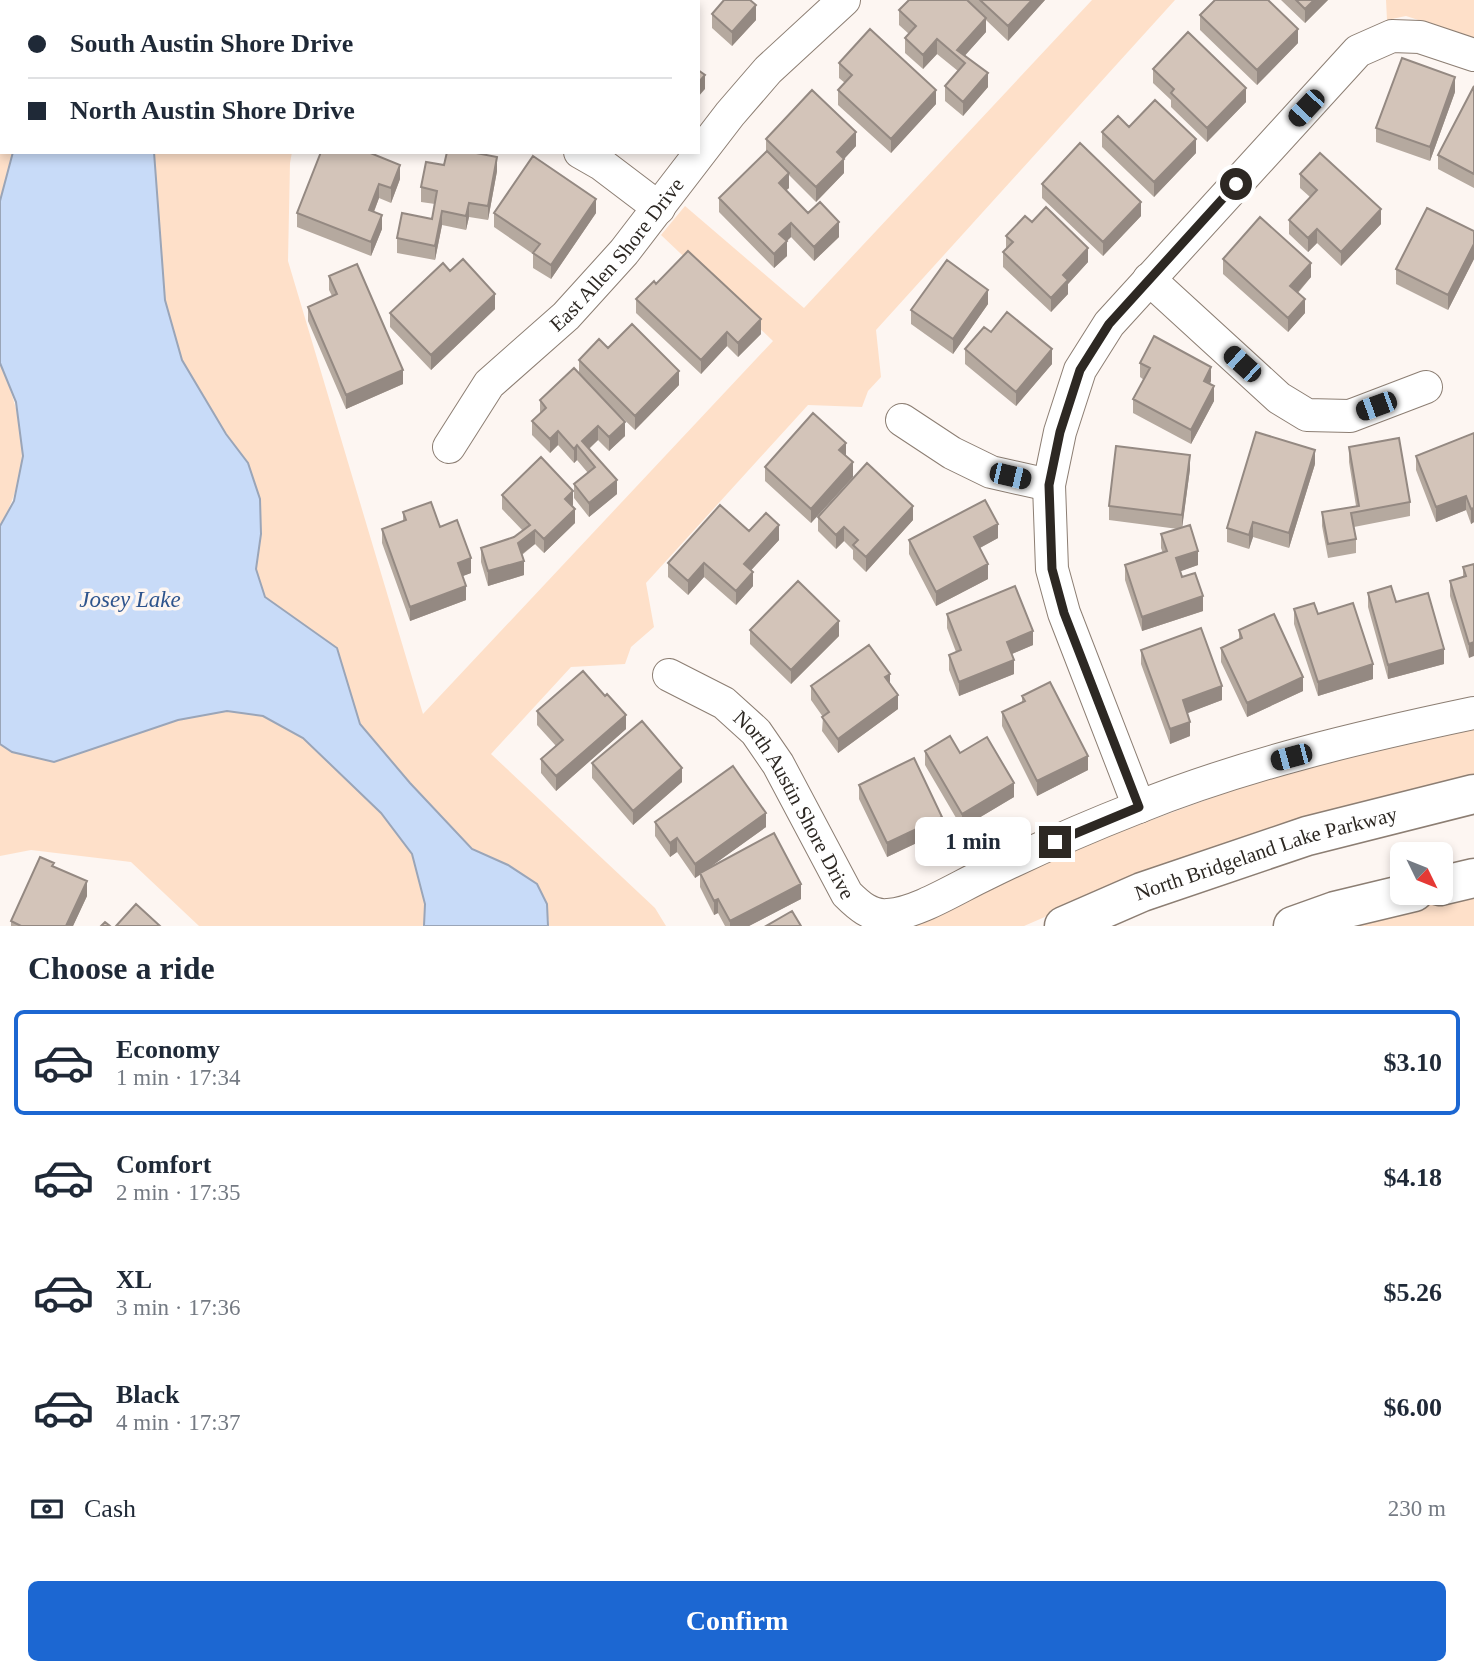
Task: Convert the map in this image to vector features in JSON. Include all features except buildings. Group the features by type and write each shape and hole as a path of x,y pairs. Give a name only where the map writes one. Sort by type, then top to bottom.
{"main road":[{"name":"North Bridgeland Lake Parkway","path":"1063,926 1142,892 1307,836 1474,794"},
{"path":"1453,883 1474,878"},
{"path":"1293,926 1335,911 1390,898"}],"street":[{"name":"East Allen Shore Drive","path":"700,154 768,70 844,0"},
{"path":"1139,807 1061,602 1052,569 1049,485 1060,432 1080,370 1109,324 1359,51 1392,36 1420,37 1474,55"},
{"path":"584,154 659,208"},
{"name":"East Allen Shore Drive","path":"449,447 489,384 566,316 659,208 700,154"},
{"path":"1149,279 1279,398 1307,415 1350,416 1426,387"},
{"path":"902,420 952,453 991,472 1049,485"},
{"name":"North Austin Shore Drive","path":"669,675 724,704 757,733 778,764 847,894 863,909 887,916 914,909 1035,851 1139,807 1269,763 1379,733 1474,713"}],"shaded area":[{"path":"1092,0 1175,0 876,330 881,377 868,391 862,407 808,405 646,583 654,627 631,647 625,664 571,667 491,754 655,908 666,926 548,926 549,920 508,865 472,849 410,783 360,724 337,648 265,597 256,569 261,534 260,499 248,463 226,434 182,360 165,300 154,154 292,154 288,261 423,714 773,341 661,235 685,206 804,308"},
{"path":"1386,0 1474,0 1474,38 1406,16 1387,20"},
{"path":"0,154 12,154 0,201"},
{"path":"0,363 15,406 22,445 17,484 0,526"},
{"path":"227,711 263,716 303,738 381,813 412,854 425,904 424,926 199,926 131,862 31,850 0,856 0,744 12,752 54,762 178,720"},
{"path":"1474,723 1474,776 1119,885 1024,926 898,926 1054,856 1271,776"},
{"path":"1474,889 1474,926 1339,926 1416,905 1453,905 1453,895"}],"water":[{"name":"Josey Lake","path":"12,154 154,154 165,300 182,360 226,434 248,463 260,499 261,534 256,569 265,597 337,648 360,724 410,783 472,849 508,865 537,884 547,904 548,926 424,926 425,904 412,854 381,813 303,738 263,716 227,711 178,720 54,762 12,752 0,744 0,526 14,501 23,456 16,402 0,363 0,201"}],"route":[{"path":"1055,842 1139,807 1064,613 1052,569 1049,485 1060,432 1080,370 1109,324 1236,184"}]}
